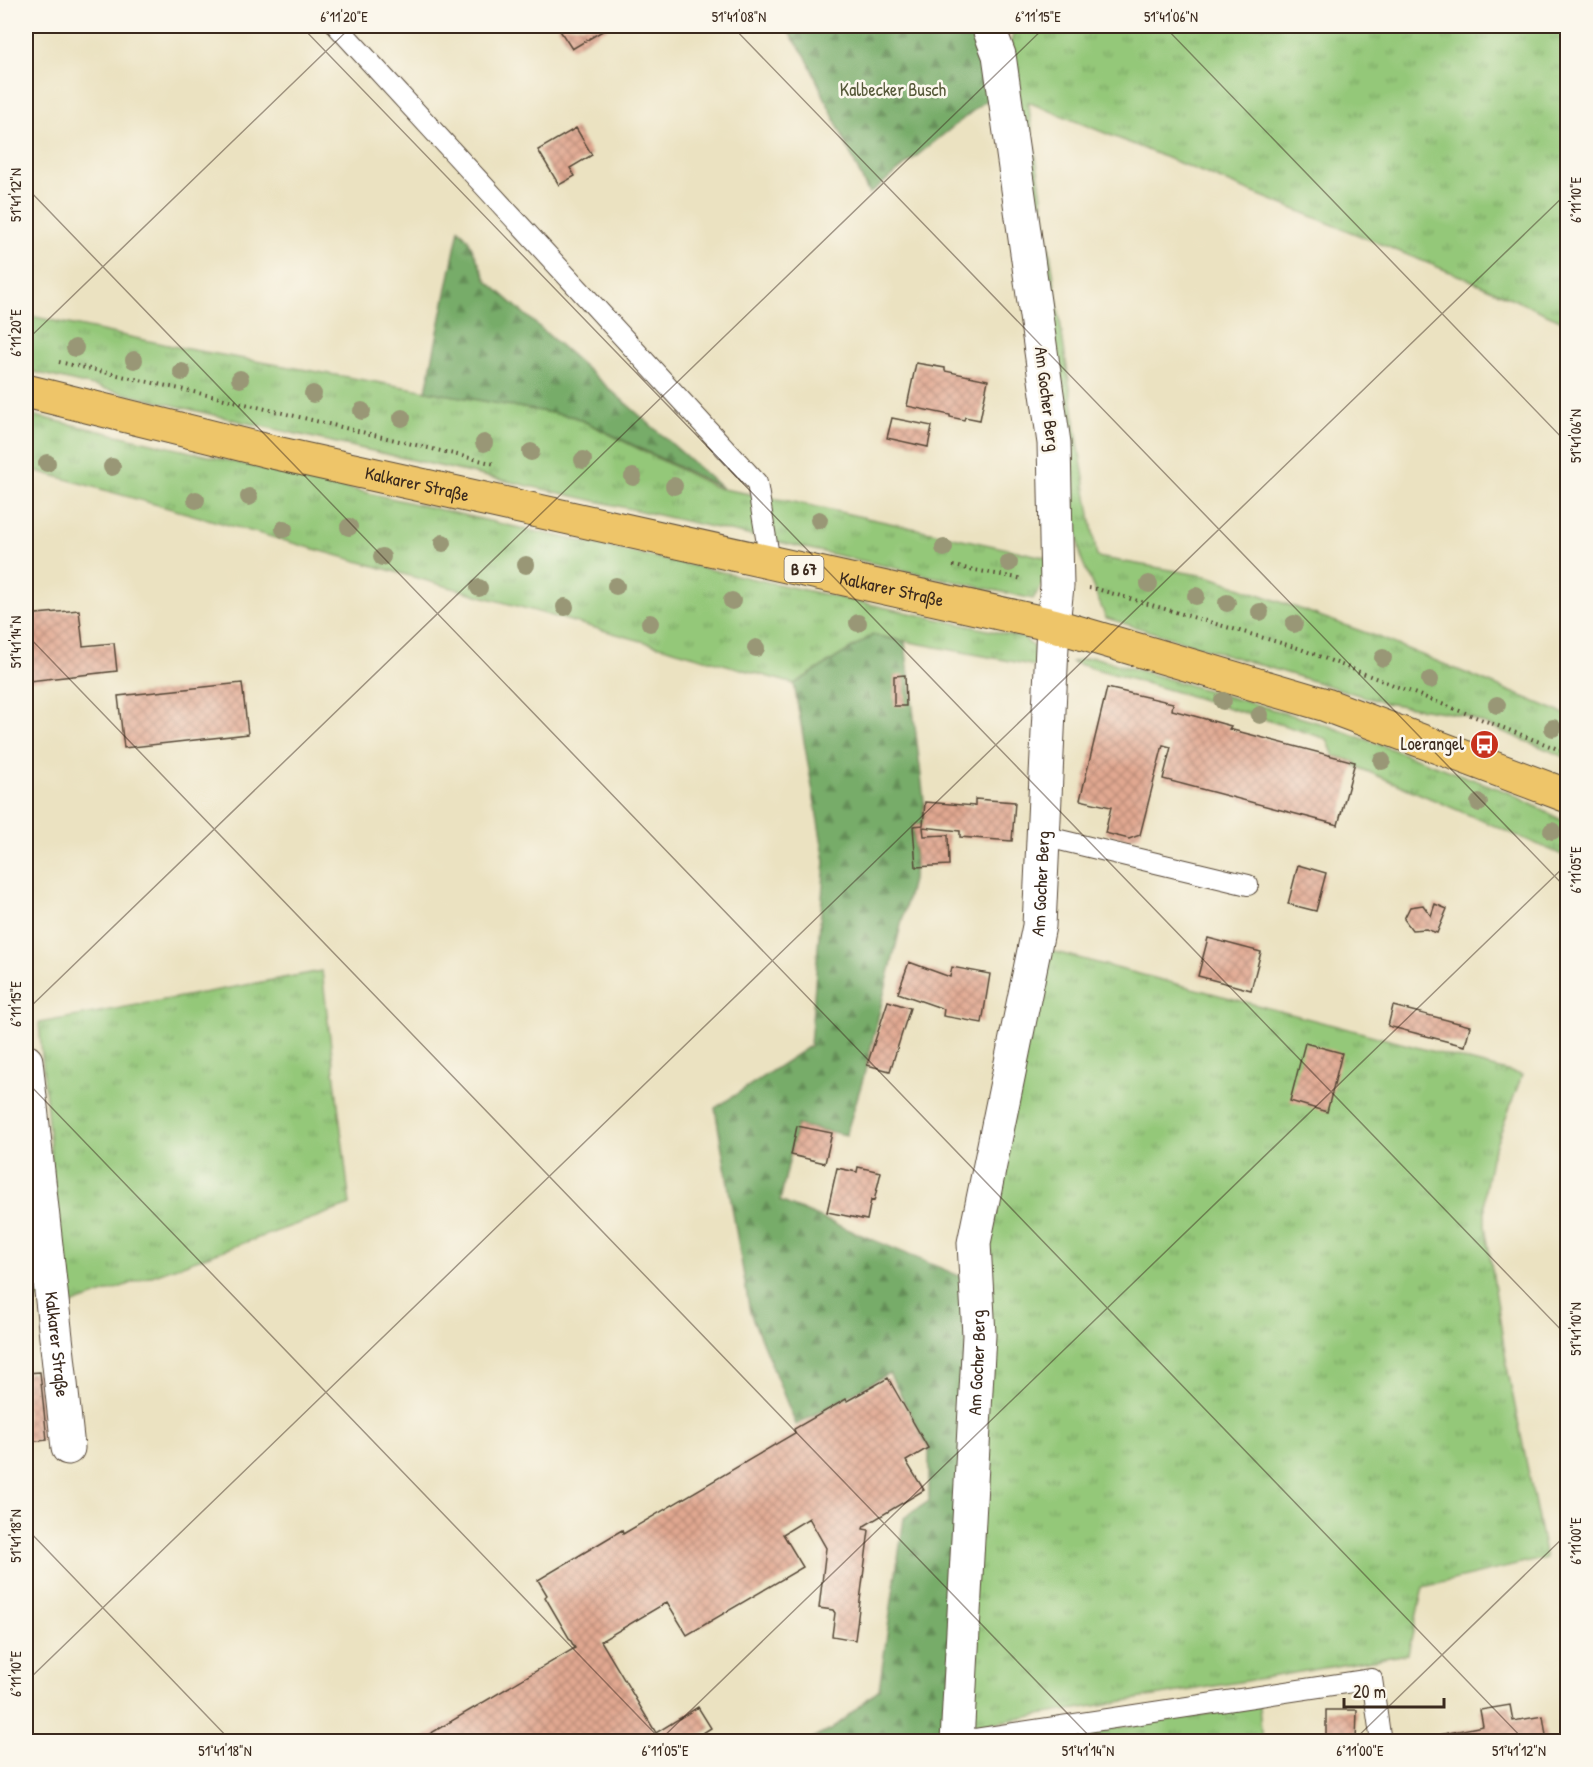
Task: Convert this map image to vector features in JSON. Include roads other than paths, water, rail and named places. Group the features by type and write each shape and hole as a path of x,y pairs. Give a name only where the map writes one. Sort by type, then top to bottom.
{"main road":[{"name":"Kalkarer Straße","path":"26,391 272,452 1053,625 1326,705 1568,796"}],"street":[{"name":"Am Gocher Berg","path":"957,1741 979,1335 974,1243 1039,927 1053,625 1057,586 1054,443 999,55 988,26"},
{"name":"Kalkarer Straße","path":"26,1061 68,1448"}],"lane":[{"path":"337,26 757,483 770,562"},
{"path":"1043,836 1248,885"},
{"path":"957,1741 1372,1679 1382,1742"}],"place":[{"name":"Loerangel","path":"1485,744"}],"park label":[{"name":"Kalbecker Busch","path":"893,90"}]}
